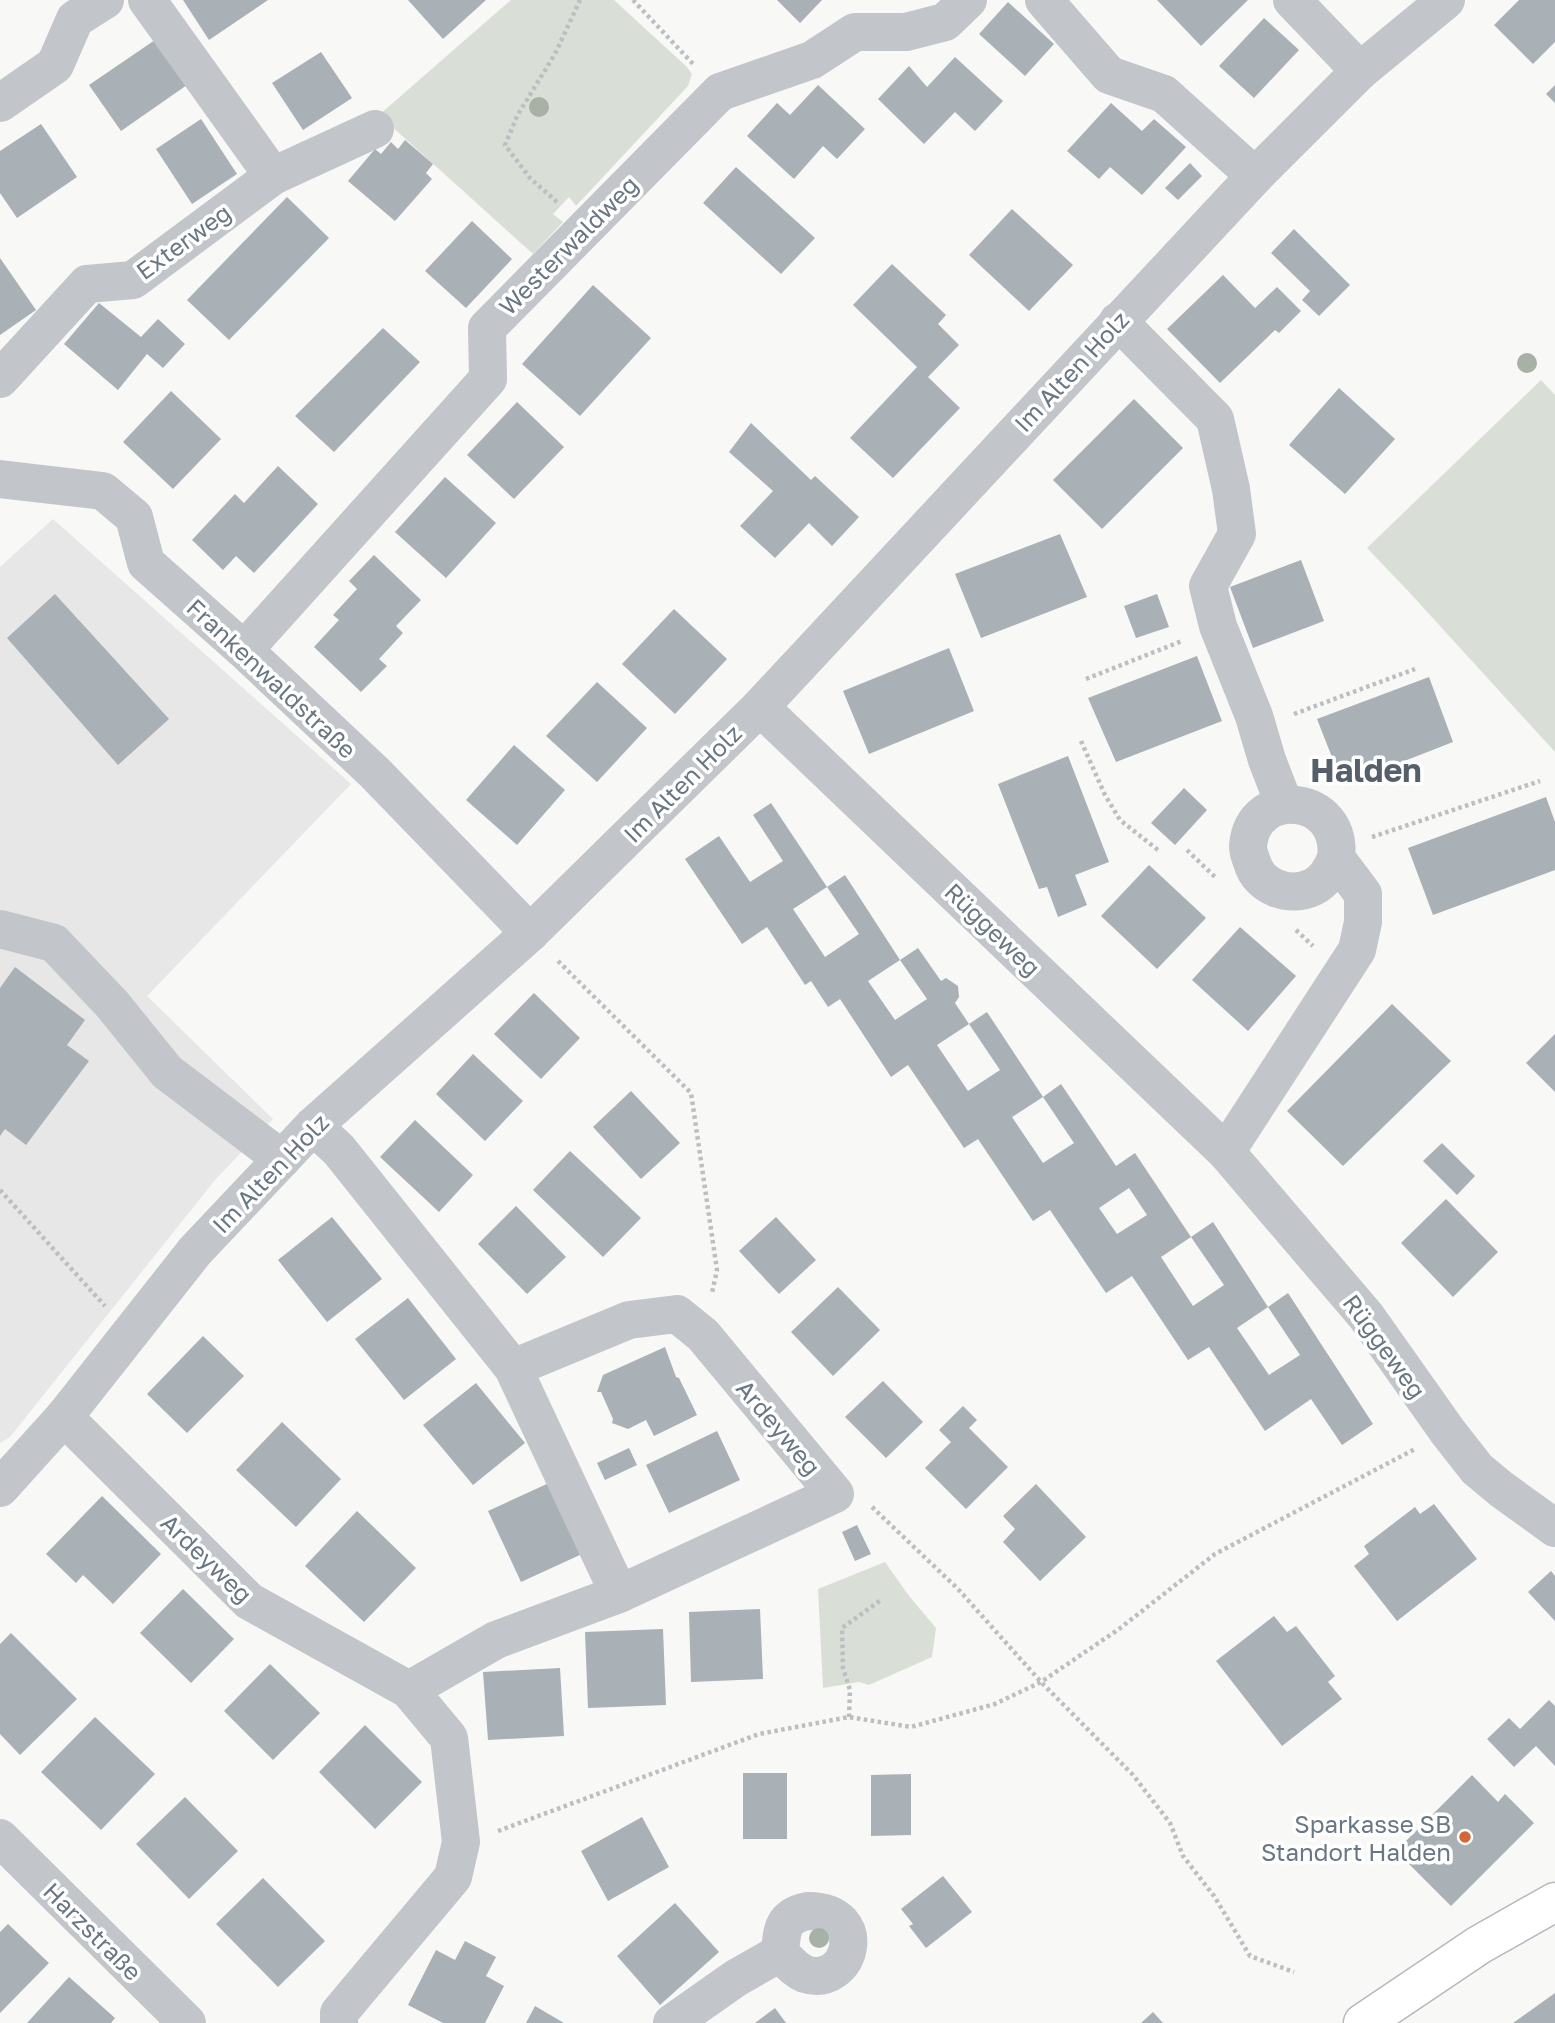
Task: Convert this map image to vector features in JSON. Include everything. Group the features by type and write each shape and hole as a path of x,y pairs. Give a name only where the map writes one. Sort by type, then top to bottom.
{"main road":[{"path":"1363,2023 1479,1945 1555,1902"}],"street":[{"path":"0,103 55,65 75,19 105,0"},
{"path":"147,0 273,176"},
{"name":"Westerwaldweg","path":"244,650 488,379 487,328 720,92 812,60 855,32 876,0"},
{"path":"855,32 906,32 945,22 968,0"},
{"path":"1044,0 1109,75 1164,94 1255,176"},
{"path":"1292,0 1360,71"},
{"name":"Im Alten Holz","path":"0,1488 64,1417 195,1251 313,1126 530,933 760,707 1255,176 1360,71 1446,0"},
{"name":"Exterweg","path":"0,379 87,284 133,280 273,176 375,129"},
{"path":"1118,321 1215,419 1231,489 1237,534 1208,586 1218,626 1254,716 1284,804"},
{"name":"Frankenwaldstraße","path":"0,479 103,491 134,517 146,564 244,650 375,773 530,933"},
{"name":"Rüggeweg","path":"760,707 1226,1152 1366,1316 1477,1469 1555,1528"},
{"path":"1226,1152 1357,950 1363,922 1363,894 1337,853 1331,825 1315,810 1284,804 1270,810 1254,825 1248,848 1257,875 1270,887 1293,893 1315,887 1331,870 1337,853"},
{"path":"0,929 54,943 112,1004 167,1072 282,1159"},
{"path":"313,1126 339,1150 513,1368 619,1594"},
{"name":"Ardeyweg","path":"409,1690 496,1640 619,1594 835,1494 703,1335 677,1314 629,1320 513,1368"},
{"name":"Ardeyweg","path":"64,1417 249,1601 409,1690 449,1738 461,1842 453,1877 339,2013 339,2023"},
{"name":"Harzstraße","path":"0,1838 187,2023"},
{"path":"672,2023 736,1978 780,1953"}],"path":[{"path":"580,0 555,54 517,116 505,145 530,178 561,205 581,232"},
{"path":"633,0 720,92"},
{"path":"1086,678 1218,626"},
{"path":"1267,760 1292,715 1415,669"},
{"path":"1081,741 1105,796 1120,820 1158,850"},
{"path":"1337,853 1540,781"},
{"path":"530,933 691,1093 717,1270 703,1335"},
{"path":"0,1190 129,1332"},
{"path":"461,1842 481,1837 759,1734 849,1717 911,1727 995,1704 1041,1682 1119,1629 1215,1553 1448,1432"},
{"path":"835,1494 869,1504 958,1589 1041,1682 1140,1784 1170,1823 1183,1856 1214,1896 1250,1956 1294,1972"},
{"path":"849,1717 850,1690 843,1668 842,1628 881,1600"}],"shaded area":[{"path":"511,0 614,0 692,74 688,86 576,206 569,197 553,214 563,222 533,254 379,115"},
{"path":"1541,380 1555,395 1555,752 1367,548"},
{"path":"53,519 351,784 147,996 273,1119 215,1180 10,1437 0,1443 0,567"},
{"path":"885,1562 936,1628 932,1657 869,1685 859,1682 823,1688 818,1589"}],"building":[{"path":"183,0 268,0 209,40"},
{"path":"408,0 486,0 443,39"},
{"path":"777,0 822,0 800,23"},
{"path":"1157,0 1248,0 1201,46"},
{"path":"1519,0 1555,0 1555,42 1533,64 1494,25"},
{"path":"1008,2 1054,44 1025,76 979,34"},
{"path":"1264,18 1299,50 1254,98 1219,66"},
{"path":"155,40 187,85 121,131 89,85"},
{"path":"321,52 352,98 303,130 272,83"},
{"path":"955,57 1003,101 975,131 955,112 924,144 878,99 909,66 927,87"},
{"path":"818,85 865,129 837,159 823,146 794,179 747,136 777,103 790,115"},
{"path":"1555,85 1555,103 1546,94"},
{"path":"1111,103 1142,131 1154,119 1186,147 1142,195 1110,167 1099,179 1067,151"},
{"path":"201,119 237,174 192,204 156,149"},
{"path":"41,124 77,177 17,218 0,193 0,151"},
{"path":"405,140 433,164 426,173 432,179 395,221 348,181 375,149 381,154 391,142 398,149"},
{"path":"1190,163 1202,176 1178,200 1165,188"},
{"path":"736,167 815,238 781,274 703,203"},
{"path":"287,197 329,238 229,340 187,300"},
{"path":"1012,209 1073,265 1029,311 969,255"},
{"path":"472,221 512,259 466,308 425,271"},
{"path":"1294,229 1350,285 1319,316 1302,300 1310,291 1271,253"},
{"path":"0,258 36,310 0,335"},
{"path":"892,264 946,315 938,324 959,345 928,377 960,408 893,478 850,438 917,367 853,305"},
{"path":"1223,275 1255,308 1277,287 1301,311 1279,333 1275,330 1220,383 1167,329"},
{"path":"593,285 651,338 580,416 522,364"},
{"path":"99,303 141,337 158,319 185,344 163,368 147,354 118,390 64,344"},
{"path":"383,328 420,362 334,452 295,416"},
{"path":"1339,388 1395,439 1345,494 1289,445"},
{"path":"171,391 221,439 173,489 123,442"},
{"path":"1134,399 1183,448 1102,529 1053,480"},
{"path":"517,402 564,447 514,499 467,455"},
{"path":"751,423 811,480 815,476 859,517 832,546 809,523 775,558 740,526 773,491 729,452"},
{"path":"278,466 318,504 254,573 236,556 223,570 192,540 235,494 244,503"},
{"path":"445,477 496,523 446,578 395,532"},
{"path":"1060,534 1087,597 981,638 955,574"},
{"path":"374,555 421,600 396,626 403,633 379,659 387,666 361,692 314,647 339,620 333,615 357,589 349,581"},
{"path":"1301,560 1324,621 1253,648 1230,587"},
{"path":"55,594 169,719 118,765 7,638"},
{"path":"1157,594 1169,627 1136,638 1124,606"},
{"path":"674,609 727,659 675,714 622,664"},
{"path":"949,648 974,711 869,754 843,691"},
{"path":"1197,656 1222,721 1116,762 1088,698"},
{"path":"1429,677 1453,742 1343,785 1317,719"},
{"path":"597,682 647,728 597,782 546,736"},
{"path":"514,745 565,790 517,845 466,800"},
{"path":"1068,756 1109,862 1075,875 1087,905 1058,917 1047,887 1039,889 998,784"},
{"path":"1184,788 1207,810 1175,845 1151,823"},
{"path":"1546,797 1555,822 1555,870 1433,915 1408,848"},
{"path":"771,803 827,887 845,875 900,960 918,948 941,981 946,978 958,986 959,997 955,1003 969,1024 987,1012 1043,1097 1061,1084 1116,1166 1135,1153 1191,1237 1213,1222 1268,1307 1288,1293 1373,1424 1342,1445 1311,1399 1265,1431 1209,1347 1188,1360 1132,1276 1106,1293 1050,1210 1033,1221 978,1139 964,1148 908,1065 891,1077 840,999 828,1007 811,981 805,985 767,927 742,944 685,859 719,836 750,882 783,861 753,815","holes":["827,887 859,934 825,957 793,909","900,960 927,999 895,1020 868,981","969,1024 1000,1070 968,1091 937,1045","1043,1097 1074,1143 1043,1163 1012,1117","1129,1188 1147,1215 1117,1234 1099,1208","1191,1237 1224,1285 1193,1306 1161,1257","1268,1307 1300,1355 1269,1375 1237,1328"]},
{"path":"1149,865 1206,918 1157,969 1101,916"},
{"path":"1240,927 1296,976 1248,1031 1192,980"},
{"path":"15,967 85,1020 67,1045 89,1061 26,1145 5,1129 0,1136 0,988"},
{"path":"534,993 580,1038 541,1079 494,1034"},
{"path":"1392,1004 1451,1061 1343,1166 1287,1111"},
{"path":"1555,1034 1555,1092 1526,1063"},
{"path":"473,1054 523,1101 485,1141 436,1094"},
{"path":"631,1091 680,1143 641,1179 593,1127"},
{"path":"415,1120 473,1175 439,1212 380,1157"},
{"path":"1442,1143 1475,1176 1457,1195 1423,1161"},
{"path":"570,1151 641,1218 603,1257 533,1190"},
{"path":"1446,1199 1498,1252 1453,1297 1401,1243"},
{"path":"516,1206 566,1257 527,1294 478,1244"},
{"path":"332,1217 382,1279 327,1322 278,1260"},
{"path":"776,1217 816,1260 779,1294 739,1251"},
{"path":"838,1287 880,1330 833,1376 791,1332"},
{"path":"408,1298 456,1359 404,1400 355,1339"},
{"path":"203,1336 244,1376 187,1433 147,1394"},
{"path":"665,1347 676,1377 679,1378 697,1415 654,1436 646,1420 628,1429 612,1423 613,1419 601,1392 597,1392 603,1375"},
{"path":"883,1381 923,1422 886,1458 845,1417"},
{"path":"476,1383 525,1443 473,1485 423,1425"},
{"path":"963,1406 977,1420 969,1428 1008,1467 966,1509 925,1468 951,1442 939,1430"},
{"path":"282,1422 341,1479 296,1527 236,1470"},
{"path":"717,1431 740,1480 669,1513 646,1465"},
{"path":"629,1448 637,1465 605,1480 597,1463"},
{"path":"549,1483 582,1554 521,1582 488,1511"},
{"path":"1036,1484 1086,1537 1040,1581 1003,1542 1015,1529 1003,1516"},
{"path":"102,1496 161,1554 113,1604 83,1575 76,1583 46,1554"},
{"path":"1434,1504 1477,1559 1397,1621 1354,1566 1369,1554 1364,1546 1415,1507 1420,1514"},
{"path":"357,1511 416,1568 364,1622 305,1566"},
{"path":"857,1525 871,1554 855,1561 842,1532"},
{"path":"1551,1571 1555,1576 1555,1621 1528,1592"},
{"path":"183,1589 234,1639 191,1683 140,1633"},
{"path":"760,1609 763,1679 691,1682 689,1612"},
{"path":"1274,1616 1287,1632 1296,1626 1335,1676 1328,1682 1342,1699 1282,1746 1216,1661"},
{"path":"663,1629 666,1705 588,1708 585,1632"},
{"path":"11,1633 77,1699 20,1755 0,1734 0,1644"},
{"path":"270,1664 320,1713 273,1760 224,1711"},
{"path":"560,1668 564,1736 488,1740 483,1672"},
{"path":"1549,1700 1555,1706 1555,1766 1536,1746 1514,1767 1487,1739 1509,1718 1520,1729"},
{"path":"95,1717 155,1774 101,1830 41,1772"},
{"path":"365,1725 422,1782 375,1829 319,1772"},
{"path":"743,1773 787,1773 787,1839 743,1839"},
{"path":"911,1774 911,1835 871,1836 871,1775"},
{"name":"Sparkasse SB Standort Halden","path":"1472,1775 1498,1802 1505,1794 1534,1823 1451,1906 1396,1851"},
{"path":"185,1797 238,1851 189,1899 136,1844"},
{"path":"642,1817 669,1867 608,1901 581,1851"},
{"path":"943,1876 972,1912 926,1948 909,1926 913,1924 901,1909"},
{"path":"263,1878 325,1941 278,1987 216,1924"},
{"path":"675,1903 719,1952 660,2005 617,1956"},
{"path":"8,1924 49,1963 0,2013 0,1932"},
{"path":"465,1941 496,1957 486,1976 504,1986 485,2023 443,2023 408,2005 436,1950 455,1960"},
{"path":"69,1977 115,2018 111,2023 27,2023"},
{"path":"1555,1993 1555,2023 1513,2023"},
{"path":"535,2006 564,2023 526,2023"},
{"path":"775,2008 786,2023 755,2023"},
{"path":"1153,2012 1163,2023 1141,2023"}],"place":[{"name":"Sparkasse SB Standort Halden","path":"1465,1837"}],"district":[{"name":"Halden","path":"1366,770"}]}
